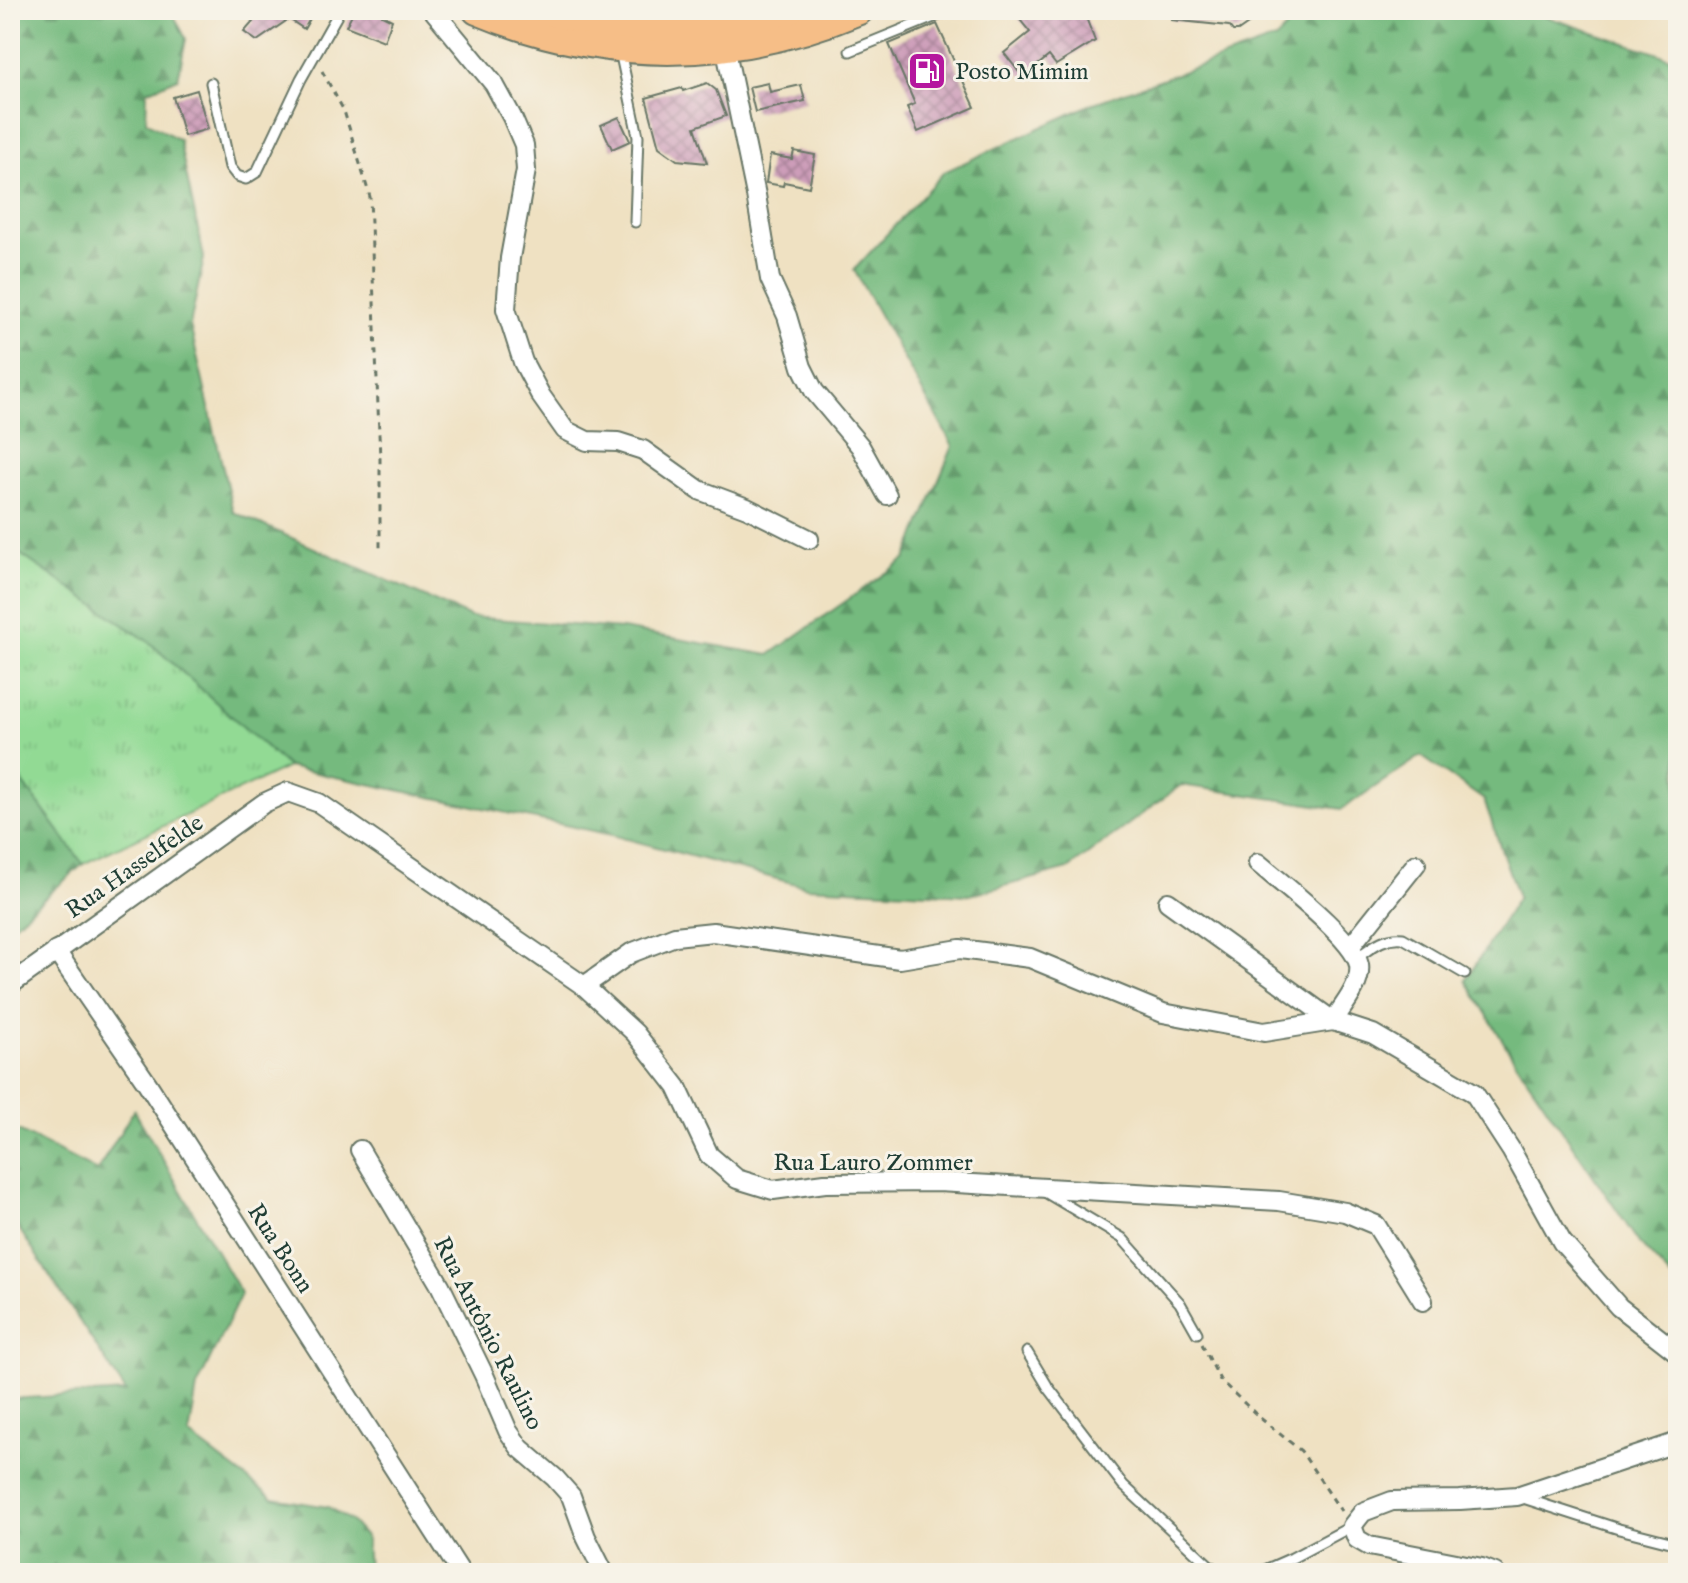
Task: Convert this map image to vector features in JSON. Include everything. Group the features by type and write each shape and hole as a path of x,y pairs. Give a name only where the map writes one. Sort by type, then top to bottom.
{"main road":[{"path":"477,10 525,29 559,38 619,49 668,52 767,40 821,26 859,10"},
{"path":"546,10 596,22 655,28 720,24 789,10"}],"street":[{"path":"433,10 494,84 524,145 526,170 510,258 506,309 523,362 541,396 565,430 587,441 618,442 643,450 699,490 747,508 809,539"},
{"path":"725,46 770,279 814,391 860,446 887,495"},
{"name":"Rua Hasselfelde","path":"10,985 264,803 288,792"},
{"name":"Rua Lauro Zommer","path":"288,792 319,803 584,986 635,1033 677,1087 709,1155 737,1179 773,1190 825,1183 938,1182 1279,1201 1345,1212 1376,1225 1423,1301"},
{"path":"584,986 631,953 675,936 713,932 900,959 960,949 1030,958 1163,1013 1264,1032 1333,1021 1353,992 1359,967 1353,953 1315,913 1258,863"},
{"path":"1353,953 1416,864"},
{"path":"1168,902 1333,1021 1373,1034 1474,1093 1511,1150 1562,1242 1619,1307 1678,1353"},
{"name":"Rua Bonn","path":"56,951 147,1083 461,1573"},
{"name":"Rua Antônio Raulino","path":"360,1150 440,1285 508,1431 520,1448 571,1496 604,1573"},
{"path":"1495,1573 1369,1546 1357,1539 1352,1526 1363,1512 1392,1501 1517,1496 1678,1442"}],"lane":[{"path":"211,83 230,167 237,176 246,179 257,172 340,10"},
{"path":"850,51 951,10"},
{"path":"619,49 638,136 635,222"},
{"path":"1353,953 1391,937 1403,938 1465,974"},
{"path":"1040,1189 1122,1238 1180,1303 1197,1333"},
{"path":"1027,1352 1048,1387 1123,1485 1209,1565 1223,1573"},
{"path":"1517,1496 1619,1529 1678,1544"},
{"path":"1258,1573 1352,1526"}],"path":[{"path":"314,58 344,111 370,197 380,459 380,550"},
{"path":"1197,1333 1220,1380 1301,1451 1352,1526"}],"green space":[{"path":"10,10 171,10 186,39 178,78 147,91 146,121 179,140 204,258 190,325 233,512 470,617 622,629 769,655 906,559 953,446 854,270 944,172 1094,103 1276,39 1304,10 1526,10 1677,60 1678,1285 1639,1243 1512,1056 1466,980 1518,897 1484,800 1421,756 1342,809 1181,785 1068,869 970,895 807,887 612,835 288,767 149,642 10,547"},
{"path":"10,547 149,642 288,767 83,864 10,765"},
{"path":"10,765 83,864 10,928"},
{"path":"134,1110 241,1294 197,1387 189,1435 273,1498 328,1507 351,1521 366,1538 368,1573 10,1573 10,1399 126,1392 10,1215 10,1133 19,1131 97,1171"}],"building":[{"path":"243,10 315,10 304,29 289,19 257,41 244,32 253,22"},
{"path":"354,10 384,10 382,15 392,20 384,41 346,26"},
{"path":"1012,10 1083,10 1095,41 1056,65 1049,56 1023,77 1004,53 1030,32"},
{"path":"1172,10 1268,10 1238,31 1233,31 1229,26 1172,20"},
{"path":"937,24 975,107 918,132 907,107 915,104 889,44"},
{"path":"707,83 716,90 726,116 695,127 707,163 677,160 659,147 646,98"},
{"path":"768,83 770,92 801,85 805,101 755,112 749,87"},
{"path":"197,90 208,129 184,136 173,97"},
{"path":"619,117 630,141 612,149 601,125"},
{"path":"794,151 815,155 809,187 784,182 783,186 766,183 770,155 792,159"}],"place":[{"name":"Posto Mimim","path":"927,71"}]}
